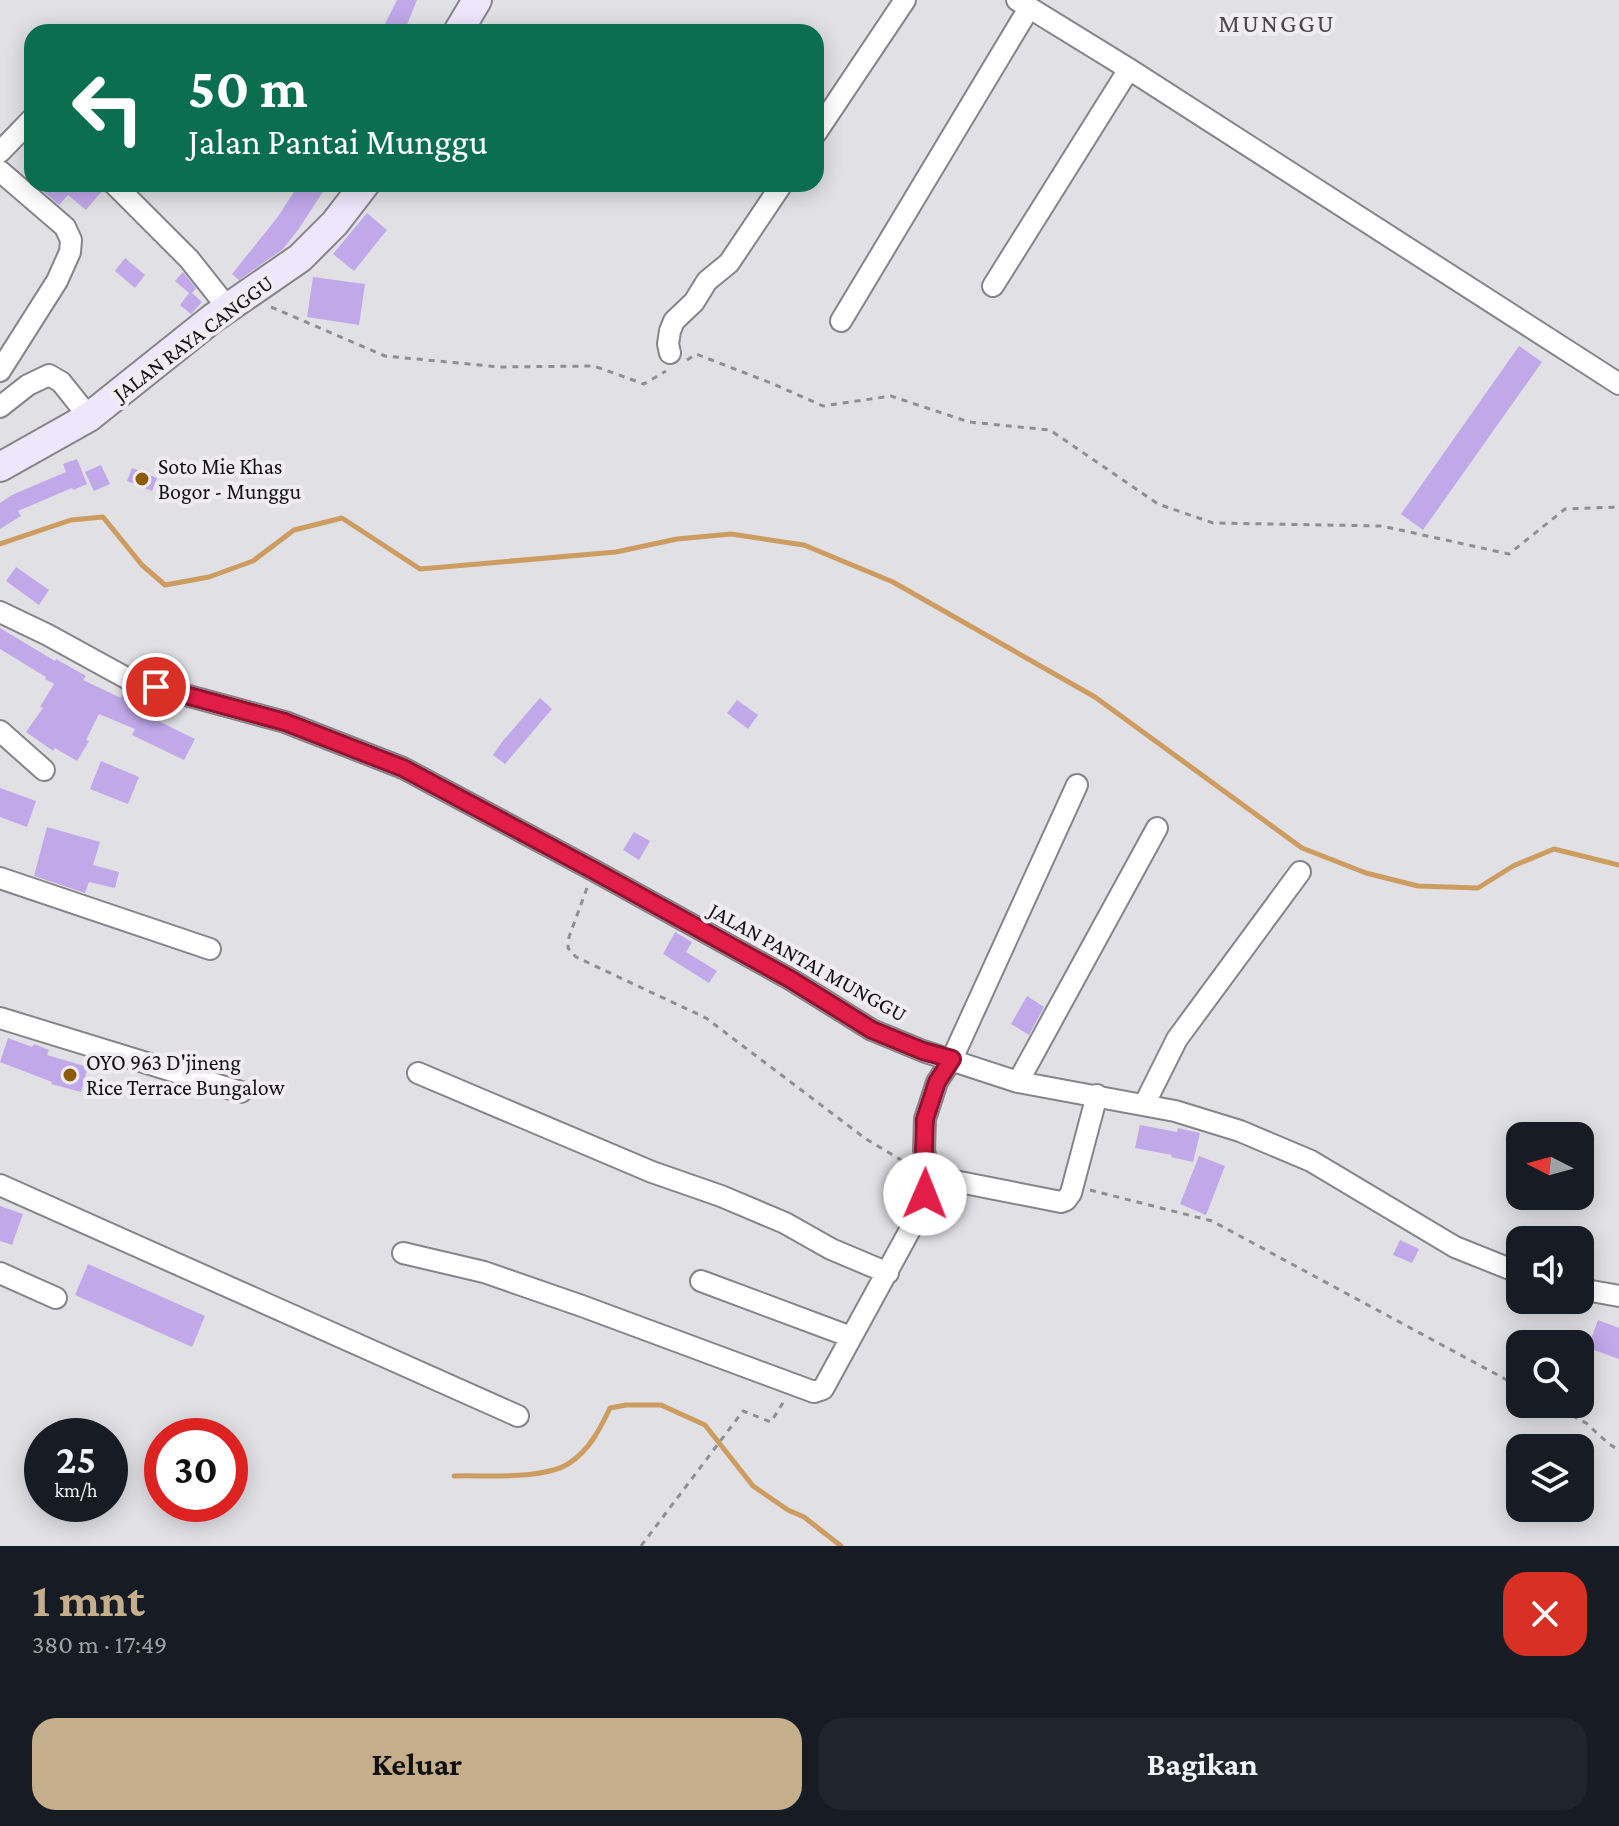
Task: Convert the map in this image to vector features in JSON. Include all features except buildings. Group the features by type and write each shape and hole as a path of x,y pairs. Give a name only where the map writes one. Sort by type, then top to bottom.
{"main road":[{"path":"463,24 477,0"},
{"name":"JALAN RAYA CANGGU","path":"1,464 89,417 236,301 300,258 335,223 359,192"}],"street":[{"path":"824,121 905,0"},
{"path":"841,321 1023,4 1619,384"},
{"path":"993,286 1129,69"},
{"path":"0,152 24,127"},
{"path":"0,171 24,192"},
{"path":"0,371 66,265 71,240 65,227 24,192"},
{"path":"122,192 236,301"},
{"path":"674,361 668,344 674,321 694,302 707,281 729,263 777,192"},
{"path":"0,407 28,385 49,375 61,382 89,417"},
{"name":"JALAN PANTAI MUNGGU","path":"0,612 130,680 285,722 403,768 790,979 872,1030 923,1051 1018,1082 1175,1111 1240,1131 1311,1161 1455,1247 1506,1267"},
{"path":"0,731 44,770"},
{"path":"403,1253 484,1272 814,1392 823,1389 916,1219 929,1176 924,1150 925,1119 937,1082 952,1059 1077,785"},
{"path":"1018,1082 1157,828"},
{"path":"1144,1105 1177,1039 1300,872"},
{"path":"0,878 210,949"},
{"path":"0,1018 241,1092"},
{"path":"418,1073 652,1172 785,1223 831,1249 888,1273"},
{"path":"929,1176 1061,1202 1066,1200 1073,1185 1097,1095"},
{"path":"0,1185 518,1416"},
{"path":"0,1273 56,1298"},
{"path":"701,1281 851,1337"},
{"path":"1594,1292 1619,1296"}],"path":[{"path":"236,301 385,356 500,367 594,366 644,384 674,361 696,354 823,406 891,396 969,422 1050,430 1158,504 1213,523 1382,526 1509,554 1565,509 1619,507"},
{"path":"593,870 569,937 568,948 576,957 706,1018 866,1139 929,1176"},
{"path":"1073,1185 1212,1221 1506,1379"},
{"path":"641,1546 743,1411 771,1422 794,1385"},
{"path":"1577,1418 1619,1450"}],"waterway":[{"path":"0,544 71,520 103,517 142,565 165,585 209,577 253,561 294,530 342,518 420,569 616,552 677,539 731,534 804,545 893,582 1095,697 1302,848 1366,873 1418,886 1478,888 1513,866 1554,849 1619,865"},
{"path":"454,1476 513,1476 557,1469 575,1459 588,1446 610,1408 661,1405 705,1425 753,1486 804,1517 841,1546"}],"place":[{"name":"Soto Mie Khas Bogor - Munggu","path":"142,479"},
{"name":"OYO 963 D'jineng Rice Terrace Bungalow","path":"70,1075"}],"district":[{"name":"MUNGGU","path":"1277,23"}],"route":[{"path":"156,687 285,722 403,768 790,979 872,1030 952,1059 937,1082 925,1119 924,1150 929,1176 925,1194"}]}
